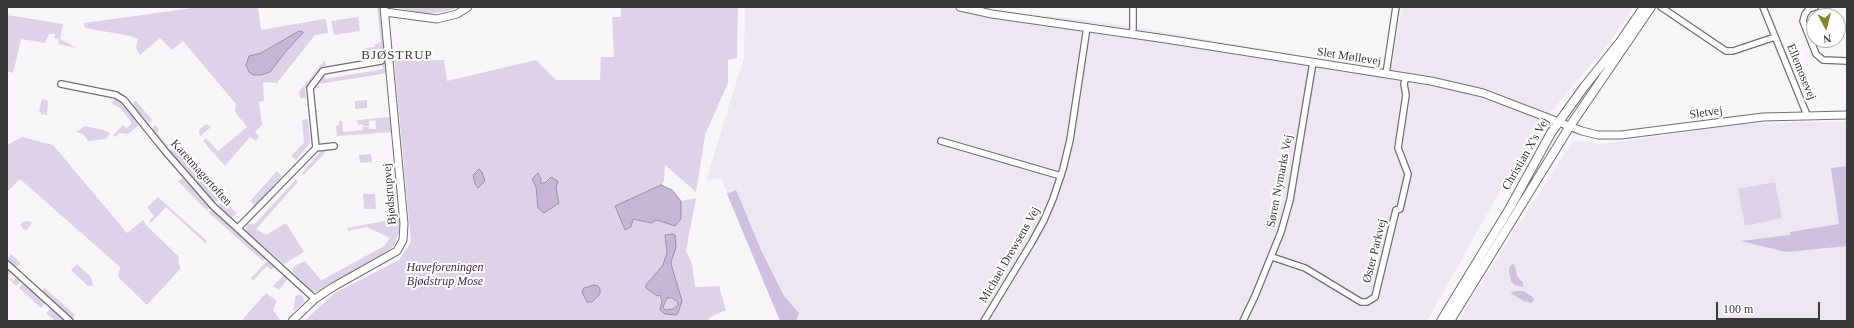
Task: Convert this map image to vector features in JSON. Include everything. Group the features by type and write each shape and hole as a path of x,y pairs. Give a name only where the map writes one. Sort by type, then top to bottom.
{"main road":[{"name":"Christian X's Vej","path":"1441,321 1511,206 1558,122 1584,86 1620,42 1644,7"},
{"name":"Christian X's Vej","path":"1450,321 1570,126 1651,7"}],"street":[{"path":"384,9 436,19 457,14 468,7"},
{"name":"Slet Møllevej","path":"960,7 992,14 1087,27 1406,77 1483,93 1558,122"},
{"path":"1132,34 1134,28 1133,7"},
{"path":"1386,74 1396,7"},
{"name":"Ellemosevej","path":"1661,7 1730,52 1775,37"},
{"name":"Ellemosevej","path":"1763,7 1807,115"},
{"path":"1815,7 1809,9 1805,14 1804,21 1816,54 1823,60 1847,61"},
{"name":"Bjødstrupvej","path":"292,321 315,299 397,251 403,240 404,224 384,9"},
{"name":"Michael Drewsens Vej","path":"984,321 1044,220 1061,176 1070,140 1087,27"},
{"path":"316,148 310,88 323,71 381,61"},
{"name":"Søren Nymarks Vej","path":"1243,321 1272,257 1290,200 1313,62"},
{"name":"Øster Parkvej","path":"1272,257 1304,268 1361,302 1367,302 1375,298 1396,210 1400,209 1408,174 1398,148 1406,95 1404,84 1406,77"},
{"name":"Karetmagertoften","path":"61,84 116,96 124,100 184,173 214,206 315,299"},
{"name":"Sletvej","path":"1558,122 1598,135 1621,135 1740,120 1807,115 1847,115"},
{"path":"941,142 1061,176"},
{"path":"238,228 316,148 334,146"},
{"path":"7,264 70,321"}],"shaded area":[{"path":"745,7 977,7 998,12 1060,17 1128,26 1391,71 1402,7 1634,7 1610,42 1556,106 1510,173 1427,321 780,321 721,178 706,181 744,57"},
{"path":"299,31 303,33 287,50 270,72 261,75 253,75 249,72 246,65 249,56 261,53"},
{"path":"1847,121 1847,321 1458,321 1573,141 1606,144 1741,124"},
{"path":"1847,166 1847,246 1786,252 1741,241 1790,235 1790,232 1839,224 1831,168"},
{"path":"479,169 482,172 485,181 478,188 475,184 473,175"},
{"path":"538,173 541,179 540,183 545,183 551,177 558,181 556,188 559,203 544,213 538,208 536,187 532,179"},
{"path":"661,185 672,190 681,201 681,219 675,226 657,220 651,223 633,219 631,227 625,230 615,206"},
{"path":"736,190 761,250 784,296 799,313 796,321 780,321 727,194"},
{"path":"665,235 675,235 676,247 671,262 682,301 676,315 665,314 660,310 662,301 660,295 657,296 646,288 646,285 663,265 667,252","holes":["667,298 672,298 678,302 678,305 673,309 665,310 663,307"]},
{"path":"1513,264 1515,266 1517,276 1523,283 1522,287 1515,285 1511,281 1509,270 1510,266"},
{"path":"594,285 598,286 600,289 600,294 592,302 587,302 582,292 584,288"},
{"path":"1523,291 1533,297 1534,300 1531,303 1524,301 1510,293"}],"green space":[{"path":"200,7 258,7 261,30 324,19 326,20 328,33 315,35 277,83 263,82 264,101 259,102 262,125 255,132 259,136 256,141 250,137 225,166 203,141 206,138 218,151 247,127 235,112 236,104 183,41 172,50 160,38 140,55 136,48 138,39 131,36 85,28 84,23"},
{"path":"377,7 382,7 387,58 381,59 381,57 376,57 379,53 373,48 371,52 367,52 366,48 374,47 374,45 381,42"},
{"path":"396,7 460,7 443,12 422,14"},
{"name":"Haveforeningen Bjødstrup Mose","path":"621,7 738,7 737,58 728,60 728,83 705,135 696,192 665,165 664,181 661,185 615,207 632,219 651,223 657,220 675,226 681,219 681,201 696,198 686,251 692,264 695,287 719,286 726,310 709,318 708,321 304,321 335,293 399,260 411,242 394,60 444,60 447,81 536,60 556,80 600,80 601,57 614,57 612,17 621,17","holes":["538,173 541,179 540,183 545,183 536,199","665,235 676,247 671,262 682,301 676,315 660,310 662,301 660,295 657,295 646,288 646,285 663,265 667,252"]},
{"path":"7,15 63,24 60,39 77,48 58,44 59,39 54,38 55,34 49,34 45,43 21,39 13,73 7,71"},
{"path":"358,17 360,31 334,35 331,21"},
{"path":"325,60 326,66 323,66 305,89 306,98 300,98 299,92"},
{"path":"387,60 388,73 319,84 319,88 313,88 323,74 325,79 383,69 382,61"},
{"path":"114,98 120,100 139,125 128,134 120,133 115,137 113,135 123,125 127,128 132,123 120,108 112,104"},
{"path":"42,99 47,100 48,102 47,115 41,114 39,110"},
{"path":"367,100 367,108 355,109 355,101"},
{"path":"134,101 136,101 152,120 149,123 134,107"},
{"path":"390,117 392,132 337,136 336,126 339,125 339,121 342,121 343,132 363,130 363,127 376,129 375,120 369,121 369,126 363,126 363,124 358,125 357,120"},
{"path":"308,119 310,143 296,160 291,156 304,143 302,120"},
{"path":"206,124 211,127 200,136 199,130"},
{"path":"156,125 159,130 157,133 169,147 168,148 152,131 152,128"},
{"path":"85,126 107,131 110,134 106,139 88,141 83,134 76,132"},
{"path":"22,137 53,145 127,233 143,220 147,226 179,257 178,263 181,268 147,305 118,277 120,267 20,179 8,191 7,197 7,145"},
{"path":"175,147 206,185 220,197 217,202 212,199 178,163 170,151"},
{"path":"321,151 325,151 324,154 304,175 302,173"},
{"path":"371,154 372,162 360,163 359,155"},
{"path":"277,171 282,176 255,206 250,201"},
{"path":"183,178 210,207 207,211 178,181"},
{"path":"296,179 298,182 256,229 266,235 286,223 304,252 284,264 245,230 248,223 250,225 251,223 254,225"},
{"path":"1775,182 1782,218 1745,226 1738,189"},
{"path":"363,194 375,194 376,209 364,209"},
{"path":"158,197 206,240 206,244 166,207 151,223 149,221 154,216 147,207"},
{"path":"223,201 237,213 232,218 218,206"},
{"path":"212,209 267,258 263,261 209,213"},
{"path":"400,218 400,230 393,247 321,291 312,291 292,272 294,266 305,261 321,280 324,279 384,246 390,238 367,227 348,231 347,228"},
{"path":"29,221 32,223 26,231 20,225 23,222"},
{"path":"11,254 21,263 16,267 7,260"},
{"path":"268,260 274,267 271,270 267,266 253,281 251,278"},
{"path":"77,264 91,277 93,286 88,286 71,270"},
{"path":"7,268 12,272 8,276 13,281 18,277 21,281 16,286 7,277"},
{"path":"280,270 288,278 279,290 273,286 284,275"},
{"path":"23,283 45,303 41,308 19,288"},
{"path":"45,288 75,315 72,318 41,291"},
{"path":"266,293 277,301 273,310 281,321 241,321"},
{"path":"299,294 303,296 304,302 293,312 295,297"},
{"path":"667,298 672,298 678,302 678,305 673,309 665,310 663,307"},
{"path":"51,308 65,321 56,321 50,317 46,313"}],"district":[{"name":"BJØSTRUP","path":"397,56"}]}
